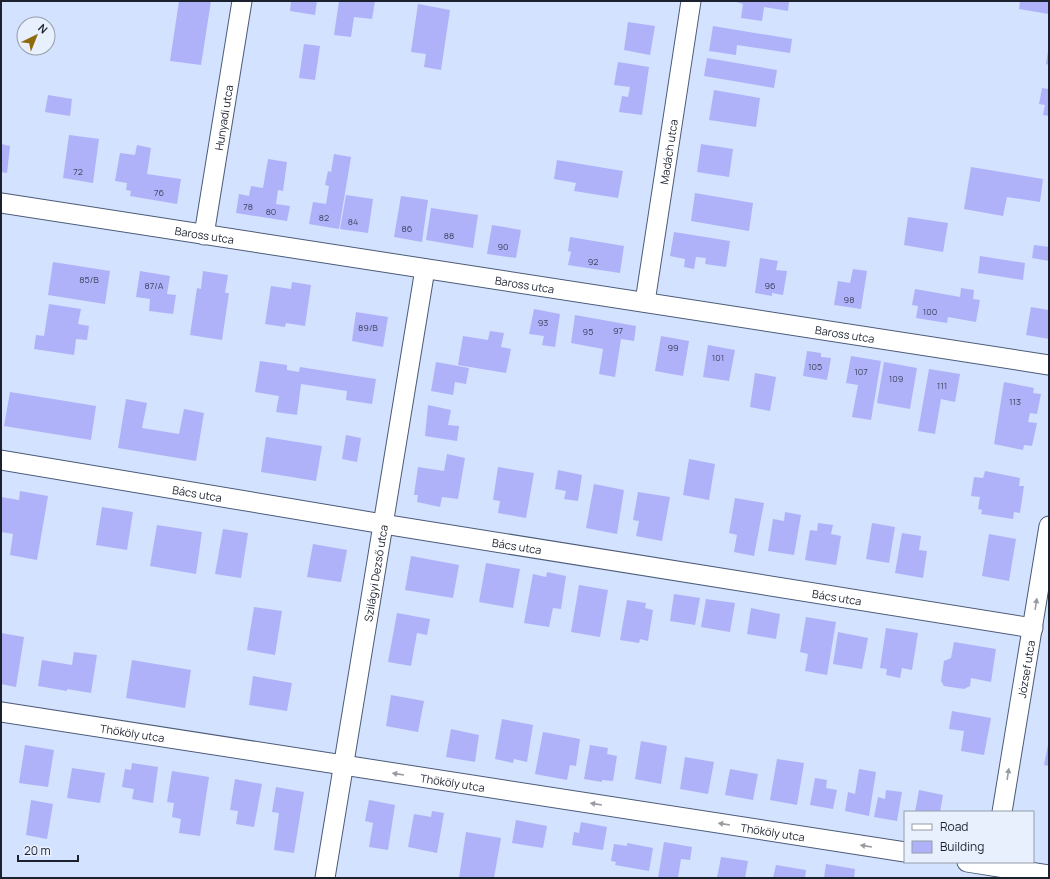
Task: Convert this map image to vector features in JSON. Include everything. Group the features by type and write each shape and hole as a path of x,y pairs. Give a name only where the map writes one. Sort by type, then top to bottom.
{"street":[{"name":"Hunyadi utca","path":"204,235 242,1"},
{"name":"Madách utca","path":"645,302 691,1"},
{"name":"Baross utca","path":"1,203 1049,365"},
{"name":"Szilágyi Dezső utca","path":"325,878 426,269"},
{"name":"Bács utca","path":"1,460 383,524 1033,628"},
{"name":"József utca","path":"1002,811 1049,526"},
{"name":"Thököly utca","path":"1,712 904,852"},
{"path":"972,863 993,869 1049,875"}],"building":[{"path":"179,1 211,1 201,65 170,61"},
{"path":"291,1 317,1 315,15 290,11"},
{"path":"339,1 375,1 372,19 354,17 351,37 334,35"},
{"path":"733,1 789,1 788,11 764,7 762,21 741,18 743,4"},
{"path":"1020,1 1049,1 1049,14 1019,9"},
{"path":"418,4 450,10 441,70 424,67 426,54 411,52"},
{"path":"628,22 655,26 650,55 624,50"},
{"path":"713,26 792,39 790,53 737,45 736,55 709,51"},
{"path":"304,44 320,46 315,80 299,78"},
{"path":"1049,51 1049,65 1046,64"},
{"path":"707,58 777,70 774,88 704,76"},
{"path":"618,62 649,67 642,115 619,112 622,96 628,97 630,87 614,85"},
{"path":"1048,85 1049,116 1043,115 1045,105 1039,104 1042,88 1048,89"},
{"path":"714,90 760,98 756,127 709,120"},
{"path":"48,95 72,99 70,116 45,112"},
{"path":"69,135 99,139 93,183 63,178"},
{"path":"1,144 10,146 7,173 1,172"},
{"path":"701,144 733,149 729,177 697,172"},
{"path":"137,145 151,148 147,174 181,179 177,204 130,196 131,191 126,190 127,183 115,181 120,153 135,155"},
{"path":"334,154 351,157 339,229 309,224 313,202 326,204 329,186 325,185 328,171 331,172"},
{"path":"268,159 287,162 283,191 278,190 276,204 290,206 287,221 236,213 239,194 249,196 251,186 263,188"},
{"path":"557,160 623,171 618,198 574,191 576,183 554,179"},
{"path":"971,167 1043,179 1040,202 1007,197 1003,216 964,209"},
{"path":"695,193 753,203 749,231 691,221"},
{"path":"346,195 373,199 368,233 340,229"},
{"path":"401,196 428,200 422,242 394,237"},
{"path":"431,208 478,215 473,248 426,240"},
{"path":"908,217 948,223 943,252 904,245"},
{"path":"492,225 521,230 516,258 487,254"},
{"path":"674,232 730,241 726,267 705,264 706,258 696,257 694,269 684,267 685,259 670,256"},
{"path":"570,237 624,246 620,273 568,265 571,252 568,251"},
{"path":"1034,245 1049,247 1049,261 1032,258"},
{"path":"980,256 1025,263 1023,280 978,273"},
{"path":"760,258 778,261 776,270 787,271 783,295 772,293 772,296 755,293"},
{"path":"53,262 110,271 105,304 48,295"},
{"path":"853,269 867,271 861,309 834,305 838,281 850,283"},
{"path":"140,271 170,276 167,294 176,295 173,314 149,311 150,299 136,297"},
{"path":"203,271 228,275 225,293 229,293 222,340 190,335 197,288 201,289"},
{"path":"292,282 311,285 305,326 286,323 285,327 265,324 271,286 291,289"},
{"path":"961,288 974,290 973,299 980,300 976,322 948,317 947,323 916,318 918,306 912,305 915,289 960,297"},
{"path":"49,304 81,309 78,324 89,326 87,340 76,339 74,355 34,349 36,335 44,336"},
{"path":"1031,307 1049,310 1049,339 1026,335"},
{"path":"534,309 560,314 555,347 542,345 544,336 529,334"},
{"path":"356,312 388,317 383,347 352,341"},
{"path":"575,315 636,326 634,341 621,339 615,377 599,374 603,349 571,343"},
{"path":"490,331 504,333 501,347 511,349 506,373 458,365 463,336 488,340"},
{"path":"661,336 689,341 683,376 655,371"},
{"path":"708,345 735,350 729,381 703,377"},
{"path":"807,351 821,353 821,357 831,358 827,380 803,376"},
{"path":"851,356 881,361 871,420 852,417 858,385 846,383"},
{"path":"260,361 287,365 287,370 299,372 300,367 376,379 372,404 346,400 347,391 301,384 297,415 276,412 279,396 255,392"},
{"path":"436,362 469,368 466,384 455,382 453,395 431,391"},
{"path":"884,362 917,368 910,409 877,403"},
{"path":"929,369 960,374 955,402 941,399 935,434 918,431"},
{"path":"755,373 776,377 770,411 750,407"},
{"path":"1004,382 1034,388 1033,393 1041,394 1037,414 1030,413 1028,422 1037,423 1032,446 1024,445 1023,450 994,444"},
{"path":"10,392 96,406 91,440 4,426"},
{"path":"126,399 147,403 142,428 179,434 184,409 204,413 196,461 118,448"},
{"path":"428,405 451,410 448,425 459,426 457,441 425,436"},
{"path":"346,435 361,438 357,462 342,459"},
{"path":"266,437 322,446 316,481 261,472"},
{"path":"447,454 465,458 458,499 442,497 440,507 417,502 418,495 414,495 418,467 444,471"},
{"path":"689,459 715,464 709,500 683,495"},
{"path":"498,467 534,473 526,518 498,513 500,501 493,500"},
{"path":"558,470 582,475 578,501 564,499 566,491 555,489"},
{"path":"985,471 1020,478 1019,486 1024,486 1020,513 1014,512 1013,519 981,514 982,510 978,509 980,497 971,496 974,477 983,478"},
{"path":"594,484 624,490 617,534 586,528"},
{"path":"20,491 48,496 37,560 10,555 13,534 1,532 1,497 19,500"},
{"path":"638,492 670,497 662,541 636,536 639,521 633,520"},
{"path":"735,498 764,503 754,556 734,552 737,535 729,533"},
{"path":"102,507 133,512 127,550 96,545"},
{"path":"785,512 801,515 794,555 768,551 773,519 784,521"},
{"path":"818,523 833,525 831,534 841,536 836,565 805,560 810,530 817,531"},
{"path":"872,523 895,527 889,563 866,559"},
{"path":"157,525 202,532 196,574 150,566"},
{"path":"223,529 248,533 241,578 215,574"},
{"path":"902,533 921,536 919,550 927,551 923,578 895,573"},
{"path":"989,534 1016,539 1009,581 982,576"},
{"path":"313,544 347,550 341,582 307,577"},
{"path":"411,556 459,565 453,598 405,590"},
{"path":"486,563 520,569 513,608 479,602"},
{"path":"547,572 566,576 561,609 553,608 549,627 524,623 533,574 546,577"},
{"path":"579,585 608,590 600,637 571,632"},
{"path":"674,594 700,598 695,625 670,621"},
{"path":"706,599 735,603 730,632 701,627"},
{"path":"627,600 646,603 645,608 653,610 648,641 640,639 639,643 620,640"},
{"path":"254,607 282,611 275,655 247,650"},
{"path":"751,608 780,614 776,639 747,634"},
{"path":"397,613 430,619 427,635 417,633 411,666 388,662"},
{"path":"806,617 836,622 827,675 805,671 808,654 800,652"},
{"path":"886,628 918,633 912,670 902,668 900,678 886,675 887,669 880,668"},
{"path":"838,632 868,638 862,669 833,664"},
{"path":"1,633 24,637 16,687 1,684"},
{"path":"954,642 996,649 991,682 971,678 970,686 964,689 944,686 941,681 944,661 951,658"},
{"path":"74,652 97,655 91,693 38,686 42,660 72,665"},
{"path":"132,660 191,670 185,708 126,698"},
{"path":"253,676 292,683 287,711 249,705"},
{"path":"391,695 424,701 418,732 386,726"},
{"path":"952,711 991,718 984,755 961,751 964,731 949,729"},
{"path":"502,719 533,725 527,762 514,759 513,763 495,759"},
{"path":"451,729 479,735 475,762 446,757"},
{"path":"543,732 580,739 576,766 570,765 567,780 535,774"},
{"path":"641,741 667,746 661,784 635,779"},
{"path":"25,745 54,750 48,787 19,783"},
{"path":"590,745 608,748 607,754 617,756 613,781 602,780 602,782 584,779"},
{"path":"1049,745 1049,766 1044,765"},
{"path":"685,757 714,762 708,794 680,789"},
{"path":"777,759 804,763 797,805 770,800"},
{"path":"132,763 158,767 153,803 132,799 134,789 122,787 125,769 131,770"},
{"path":"72,768 105,773 100,803 67,798"},
{"path":"730,769 758,774 753,800 725,795"},
{"path":"859,769 876,772 869,816 845,811 848,792 855,794"},
{"path":"172,771 209,777 200,836 179,833 181,819 172,817 174,803 167,802"},
{"path":"815,778 827,780 826,788 837,790 833,809 810,805"},
{"path":"235,779 262,784 254,827 236,824 238,811 230,810"},
{"path":"276,787 304,792 294,853 274,850 279,813 272,812"},
{"path":"886,790 902,792 897,821 874,817 878,797 885,799"},
{"path":"919,790 943,795 940,811 915,811"},
{"path":"31,800 53,804 47,839 26,835"},
{"path":"369,800 395,805 388,850 369,847 373,823 365,821"},
{"path":"432,811 444,813 437,853 408,847 414,814 431,817"},
{"path":"516,820 547,826 543,848 512,843"},
{"path":"581,822 607,827 603,850 572,845 574,832 579,833"},
{"path":"466,832 501,838 494,878 459,878"},
{"path":"664,842 692,847 690,860 681,859 678,878 658,878"},
{"path":"627,843 653,848 649,871 615,865 616,862 611,861 614,844 627,846"},
{"path":"721,857 748,861 745,878 717,878"},
{"path":"826,864 855,869 854,878 824,878"},
{"path":"776,865 806,870 805,878 773,878"}]}
